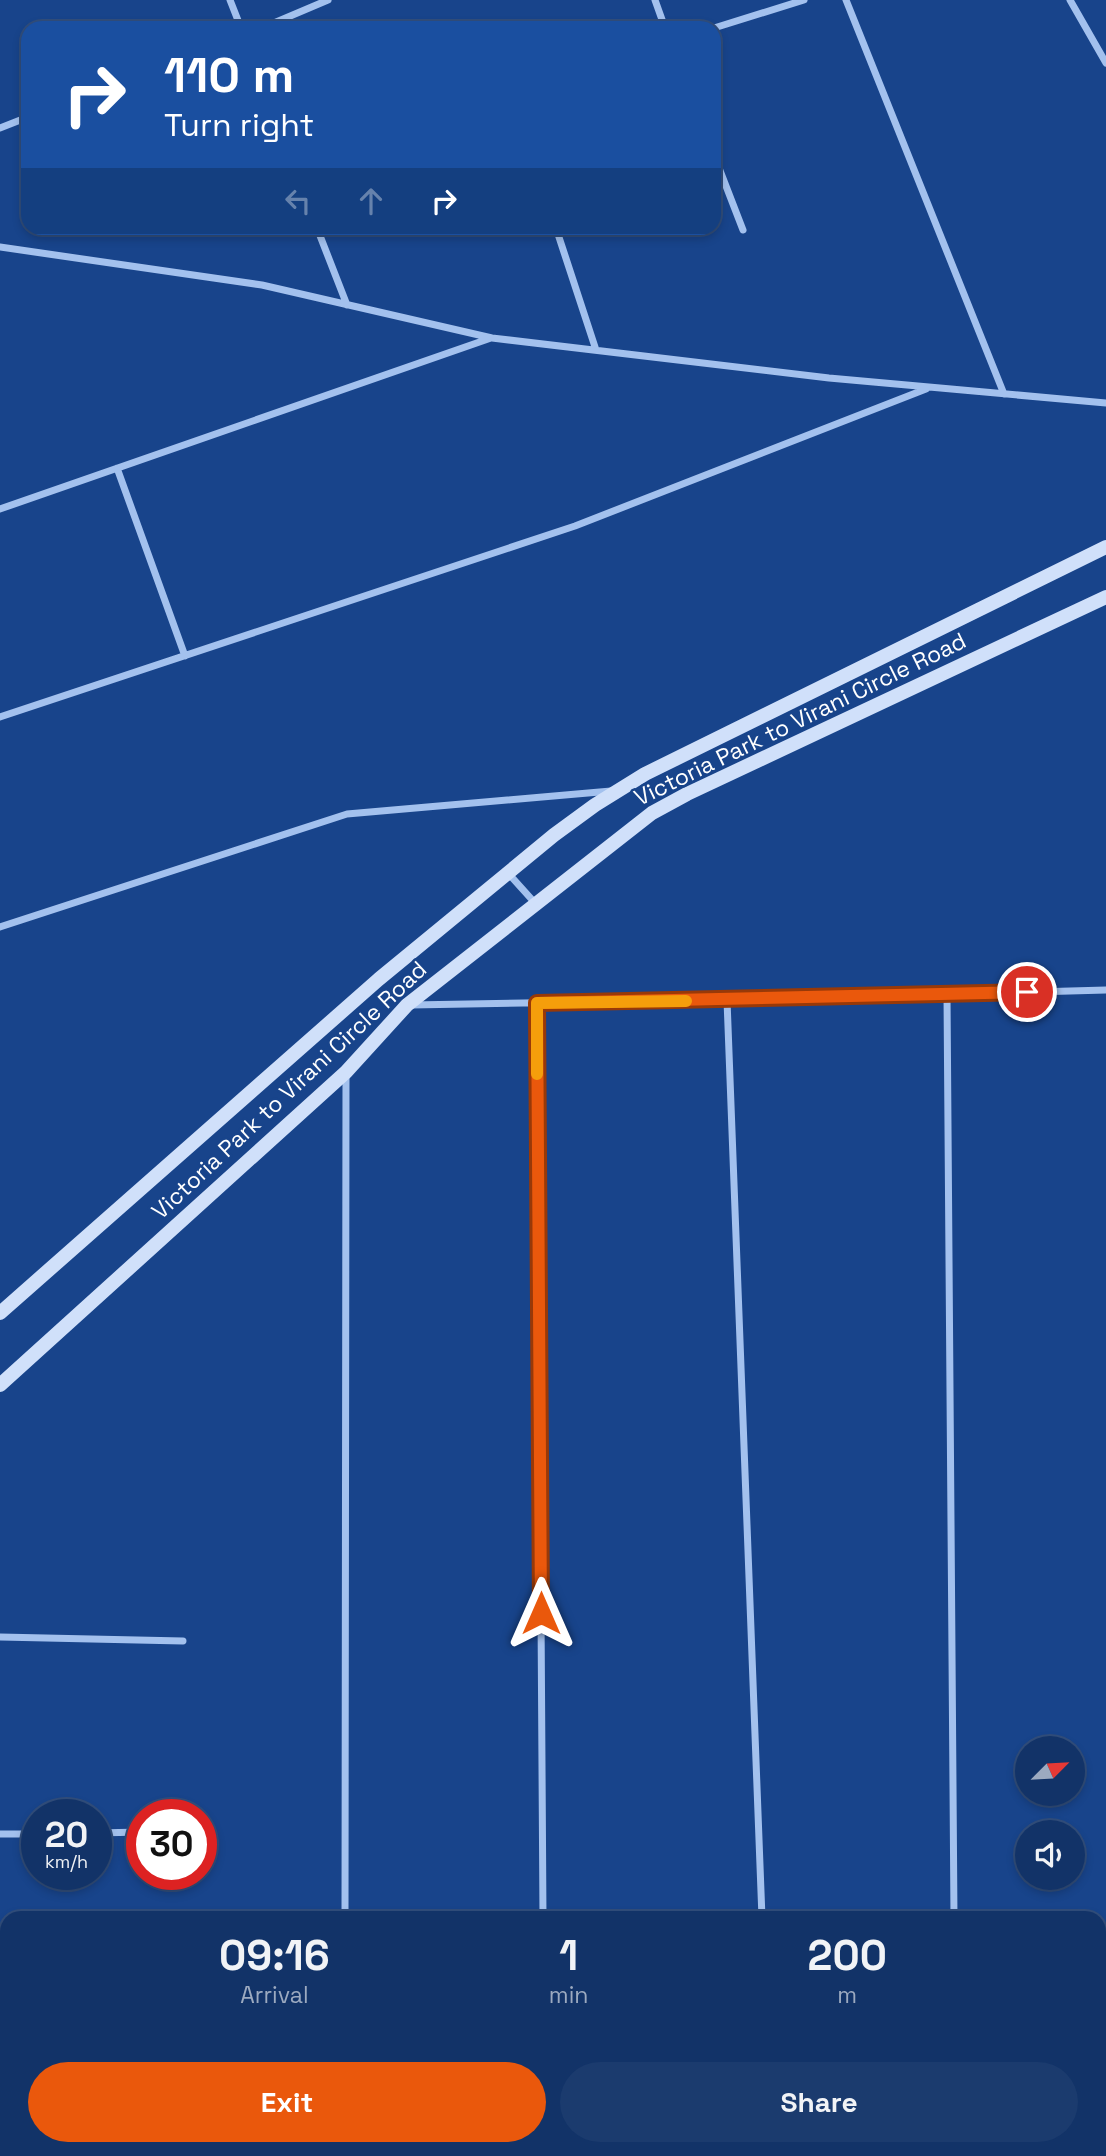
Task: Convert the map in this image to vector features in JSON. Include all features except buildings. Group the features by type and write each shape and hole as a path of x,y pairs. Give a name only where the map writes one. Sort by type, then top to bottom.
{"street":[{"path":"230,0 238,21"},
{"path":"278,21 328,0"},
{"path":"655,0 663,21"},
{"path":"721,26 804,0"},
{"path":"846,0 1004,394"},
{"path":"1070,0 1106,63"},
{"path":"0,128 21,120"},
{"path":"721,173 743,230"},
{"path":"320,235 347,305"},
{"path":"558,235 596,350"},
{"path":"0,247 262,285 492,338 829,378 1106,403"},
{"path":"0,509 492,338"},
{"path":"0,717 575,526 930,387"},
{"path":"117,468 185,656"},
{"name":"Victoria Park to Virani Circle Road","path":"0,1313 346,1006 595,804 645,774 1106,547"},
{"name":"Victoria Park to Virani Circle Road","path":"0,1385 346,1072 407,1005 652,813 687,794 1106,597"},
{"path":"0,928 347,814 619,790"},
{"path":"508,873 536,903"},
{"path":"407,1005 1106,990"},
{"path":"947,995 954,1911"},
{"path":"727,1000 762,1911"},
{"path":"537,1003 543,1911"},
{"path":"345,1911 346,1072"},
{"path":"0,1637 183,1641"},
{"path":"0,1834 21,1834"}],"slow traffic":[{"path":"537,1074 537,1003 686,1001"}],"route":[{"path":"541,1613 537,1003 1027,992"}]}
